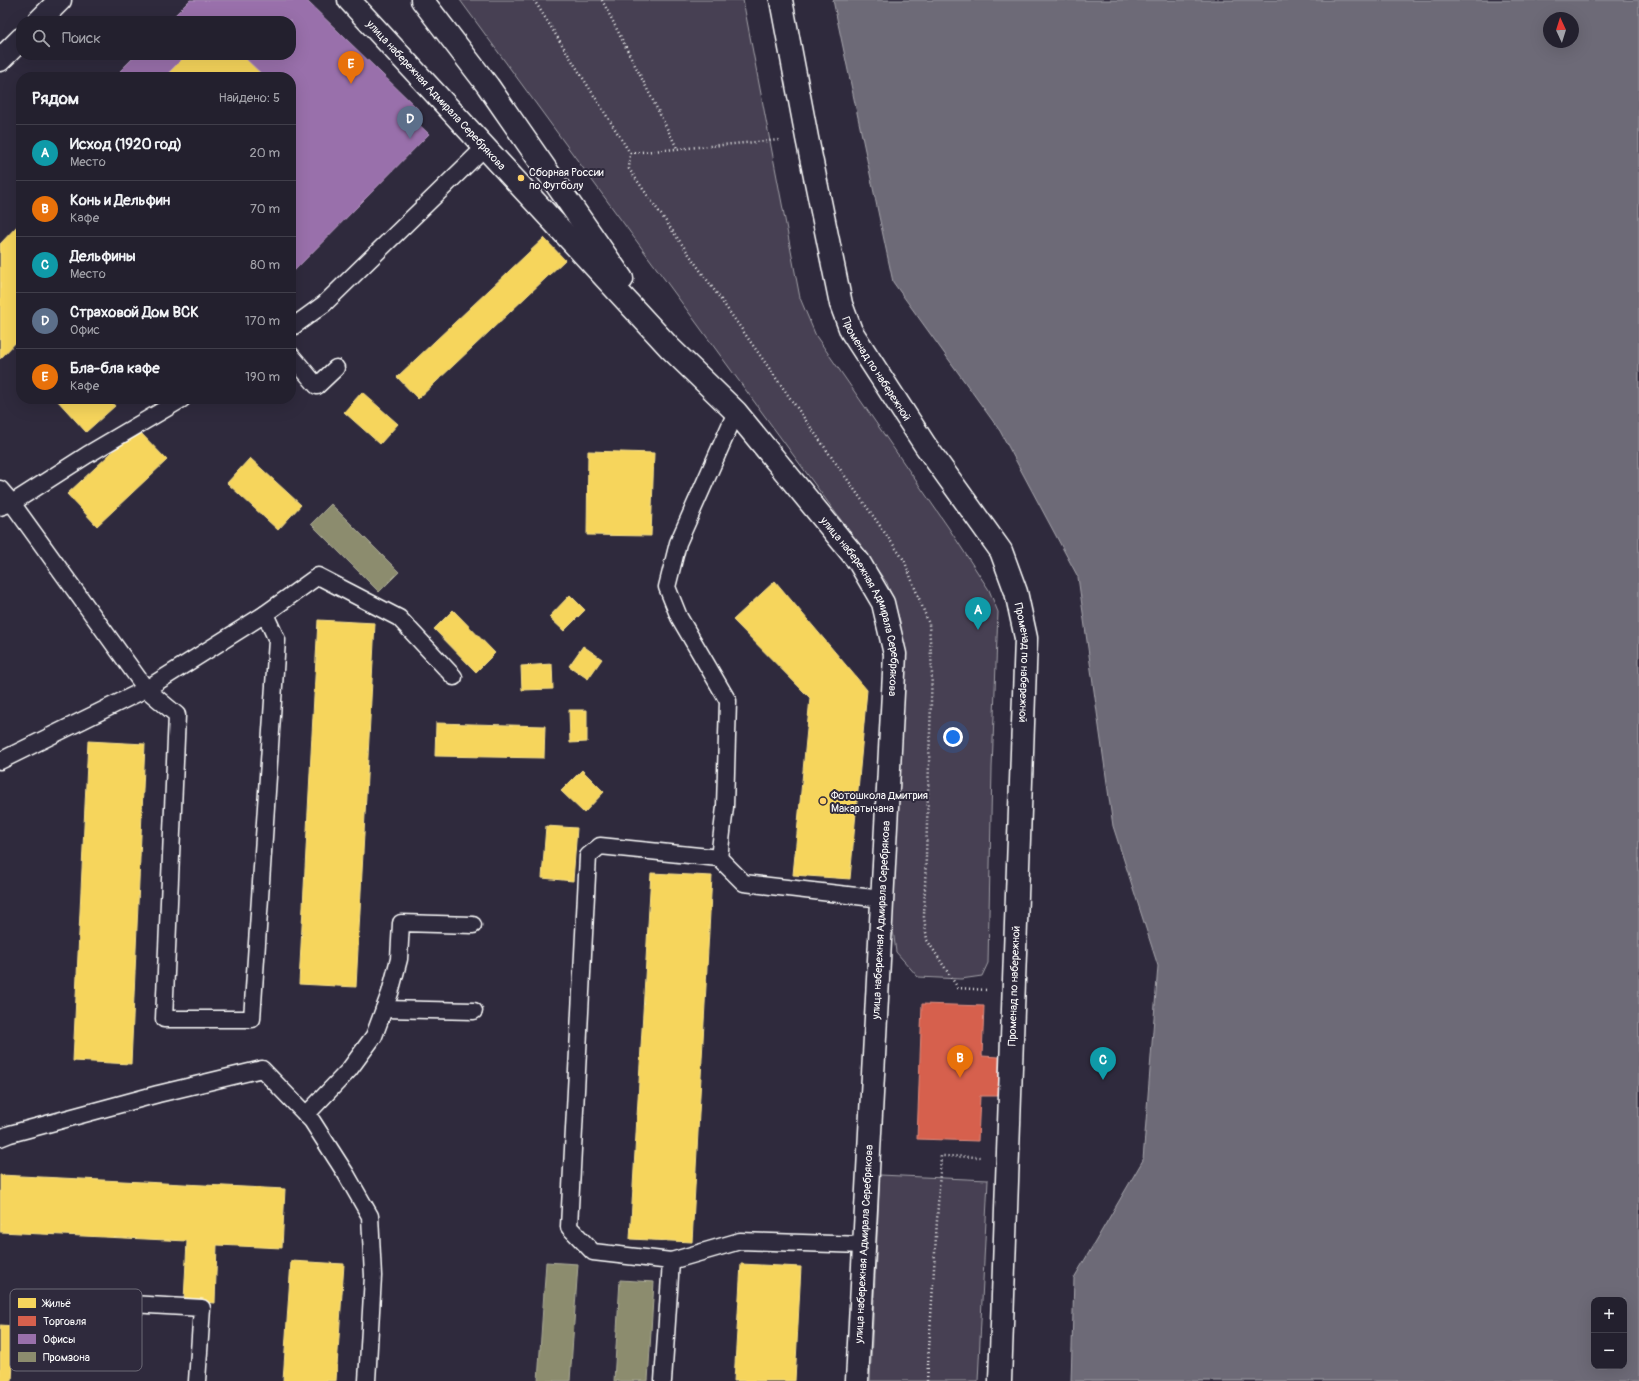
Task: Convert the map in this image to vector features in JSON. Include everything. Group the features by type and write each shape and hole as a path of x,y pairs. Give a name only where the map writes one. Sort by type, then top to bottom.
{"street":[{"path":"44,16 60,0"},
{"name":"улица набережная Адмирала Серебрякова","path":"349,0 670,348 736,412 859,562 883,603 895,654 857,1381"},
{"name":"улица набережная Адмирала Серебрякова","path":"422,0 488,86 670,348"},
{"name":"Променад по набережной","path":"781,0 807,138 841,304 851,331 925,445 1001,550 1016,592 1026,638 1000,1381"},
{"path":"0,60 16,44"}],"lane":[{"path":"296,324 324,304 485,147"},
{"path":"296,361 317,386 336,368"},
{"path":"6,505 86,455 173,404"},
{"path":"719,858 725,807 728,701 679,617 667,587 678,543 736,412"},
{"path":"0,489 6,505 146,689 177,715 164,1019 252,1019 277,640 265,614"},
{"path":"0,761 146,689 265,614 318,576 399,618 454,677"},
{"path":"864,1245 740,1241 671,1261 593,1252 569,1227 588,856 600,846 719,858 744,883 882,899"},
{"path":"306,1115 349,1070 374,1036 390,993 398,959 401,923 473,925"},
{"path":"384,1009 474,1011"},
{"path":"0,1138 158,1094 262,1068 312,1122 346,1174 370,1216 373,1276 366,1381"},
{"path":"663,1381 671,1261"},
{"path":"142,1305 202,1308 197,1381"}],"path":[{"path":"534,0 630,153 807,138"},
{"path":"602,0 678,150"},
{"path":"927,1381 941,1156 1007,1158"}],"shaded area":[{"path":"460,0 743,0 800,298 816,336 948,527 989,590 998,612 992,768 988,963 982,976 961,979 918,977 896,952 891,915 904,663 900,621 887,583"},
{"path":"833,0 1639,0 1639,1381 1071,1381 1074,1278 1143,1160 1158,966 1113,826 1078,577 1000,431 893,282"},
{"path":"880,1175 988,1180 978,1381 870,1381"}],"building: Жильё":[{"path":"181,60 247,60 260,72 169,72"},
{"path":"16,227 16,342 0,359 0,244"},
{"path":"544,238 565,260 418,399 397,377"},
{"path":"362,392 398,424 380,444 344,412"},
{"path":"61,404 113,404 115,406 86,432"},
{"path":"137,429 167,460 97,526 67,494"},
{"path":"588,451 654,453 651,536 587,535"},
{"path":"250,458 301,505 278,530 227,483"},
{"path":"775,581 867,690 850,879 793,875 810,698 733,620"},
{"path":"570,595 585,610 564,631 549,617"},
{"path":"453,610 495,653 476,672 434,629"},
{"path":"318,620 375,623 356,987 299,984"},
{"path":"583,646 602,659 588,679 569,666"},
{"path":"552,664 553,689 522,690 521,666"},
{"path":"569,710 587,710 587,742 570,743"},
{"path":"436,723 545,726 544,758 435,756"},
{"path":"88,741 145,744 131,1064 73,1061"},
{"path":"582,770 604,792 584,813 561,791"},
{"path":"546,826 577,828 573,881 542,878"},
{"path":"651,873 712,876 692,1242 630,1239"},
{"path":"0,1175 285,1189 282,1248 217,1245 215,1303 184,1301 187,1241 0,1232"},
{"path":"291,1261 344,1264 336,1381 283,1381"},
{"path":"741,1264 801,1267 795,1381 734,1381"},
{"path":"0,1325 10,1326 10,1371 13,1371 12,1381 0,1381"}],"building: Торговля":[{"path":"922,1004 984,1006 982,1056 999,1057 998,1096 980,1096 978,1141 917,1139"}],"building: Офисы":[{"path":"190,0 306,0 418,109 411,117 429,134 296,269 296,72 260,72 247,60 296,60 296,16 174,16"},
{"path":"131,60 181,60 169,72 120,71"}],"building: Промзона":[{"path":"331,504 399,572 379,592 311,524"},
{"path":"546,1262 578,1264 570,1381 538,1381"},
{"path":"620,1280 654,1282 648,1381 614,1381"}],"place":[{"name":"Бла-бла кафе","path":"351,84"},
{"name":"Страховой Дом ВСК","path":"410,139"},
{"name":"Сборная России по Футболу","path":"521,178"},
{"name":"Исход (1920 год)","path":"978,630"},
{"name":"Фотошкола Дмитрия Макартычана","path":"823,801"},
{"name":"Конь и Дельфин","path":"960,1078"},
{"name":"Дельфины","path":"1103,1080"}]}
